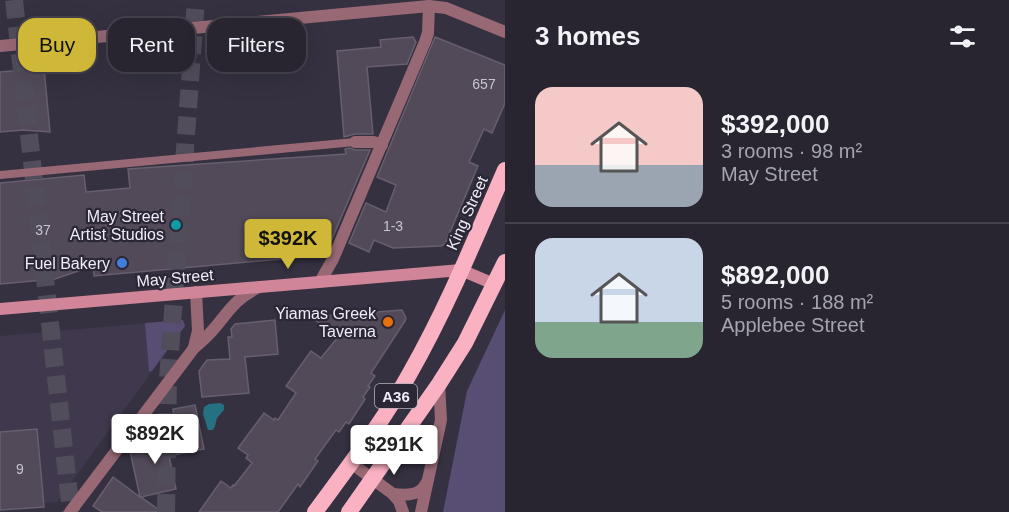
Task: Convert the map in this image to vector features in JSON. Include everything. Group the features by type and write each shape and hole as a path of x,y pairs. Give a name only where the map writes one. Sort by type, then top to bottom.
{"highway":[{"name":"King Street","path":"461,270 505,170"},
{"name":"A36","path":"349,512 440,384 465,343 505,262"},
{"name":"A36","path":"315,512 351,464 410,374 461,270"}],"main road":[{"name":"May Street","path":"0,309 461,270 494,284"}],"street":[{"path":"0,46 429,6 446,8 505,32"},
{"path":"320,282 333,259 426,42 429,6"},
{"path":"355,142 374,142 382,145"},
{"path":"70,512 194,348 212,331 237,301 259,287"},
{"path":"194,348 198,331 196,292"},
{"path":"421,512 441,420 440,384"},
{"path":"351,464 393,494 399,501 403,512"},
{"path":"393,494 416,493 428,481"}],"lane":[{"path":"0,175 355,142"}],"shaded area":[{"path":"505,310 505,512 443,512 467,391"},
{"path":"183,320 185,326 57,502 0,506 0,336"},
{"path":"183,320 185,326 152,371 149,371 145,323"}],"water":[{"path":"220,403 224,405 224,410 217,418 213,430 208,430 203,414 204,407"}],"building":[{"path":"413,37 416,42 407,64 367,67 373,134 355,134 344,137 337,51 381,47 380,40"},
{"path":"435,37 505,65 505,103 492,133 484,129 469,162 478,166 445,244 393,248 374,240 369,252 349,243 366,203 386,212 396,185 377,177"},
{"path":"0,72 44,72 50,132 23,130 0,132"},
{"path":"345,149 370,150 325,255 94,276 93,266 55,279 0,284 0,183 84,175 86,192 130,188 128,169 346,154"},
{"path":"402,310 405,321 371,373 375,376 363,397 365,399 349,424 346,422 339,432 336,430 315,459 318,461 300,487 298,484 278,512 199,512 221,481 231,488 252,463 246,458 248,455 238,448 264,413 278,420 296,393 286,386 311,351 321,358 338,337 311,317"},
{"path":"275,320 278,354 245,357 249,393 202,397 199,371 207,360 230,359 228,337 232,337 231,329 235,324"},
{"path":"195,405 204,449 169,456 176,489 141,497 162,512 102,512 93,506 113,477 140,497 130,451 166,442 162,419 174,416 173,409"},
{"path":"37,429 44,507 0,510 0,432"}],"tunnel":[{"path":"14,0 71,512"},
{"path":"166,512 168,379 196,0"}],"place":[{"name":"May Street Artist Studios","path":"176,225"},
{"name":"Fuel Bakery","path":"122,263"},
{"name":"Yiamas Greek Taverna","path":"388,322"}]}
